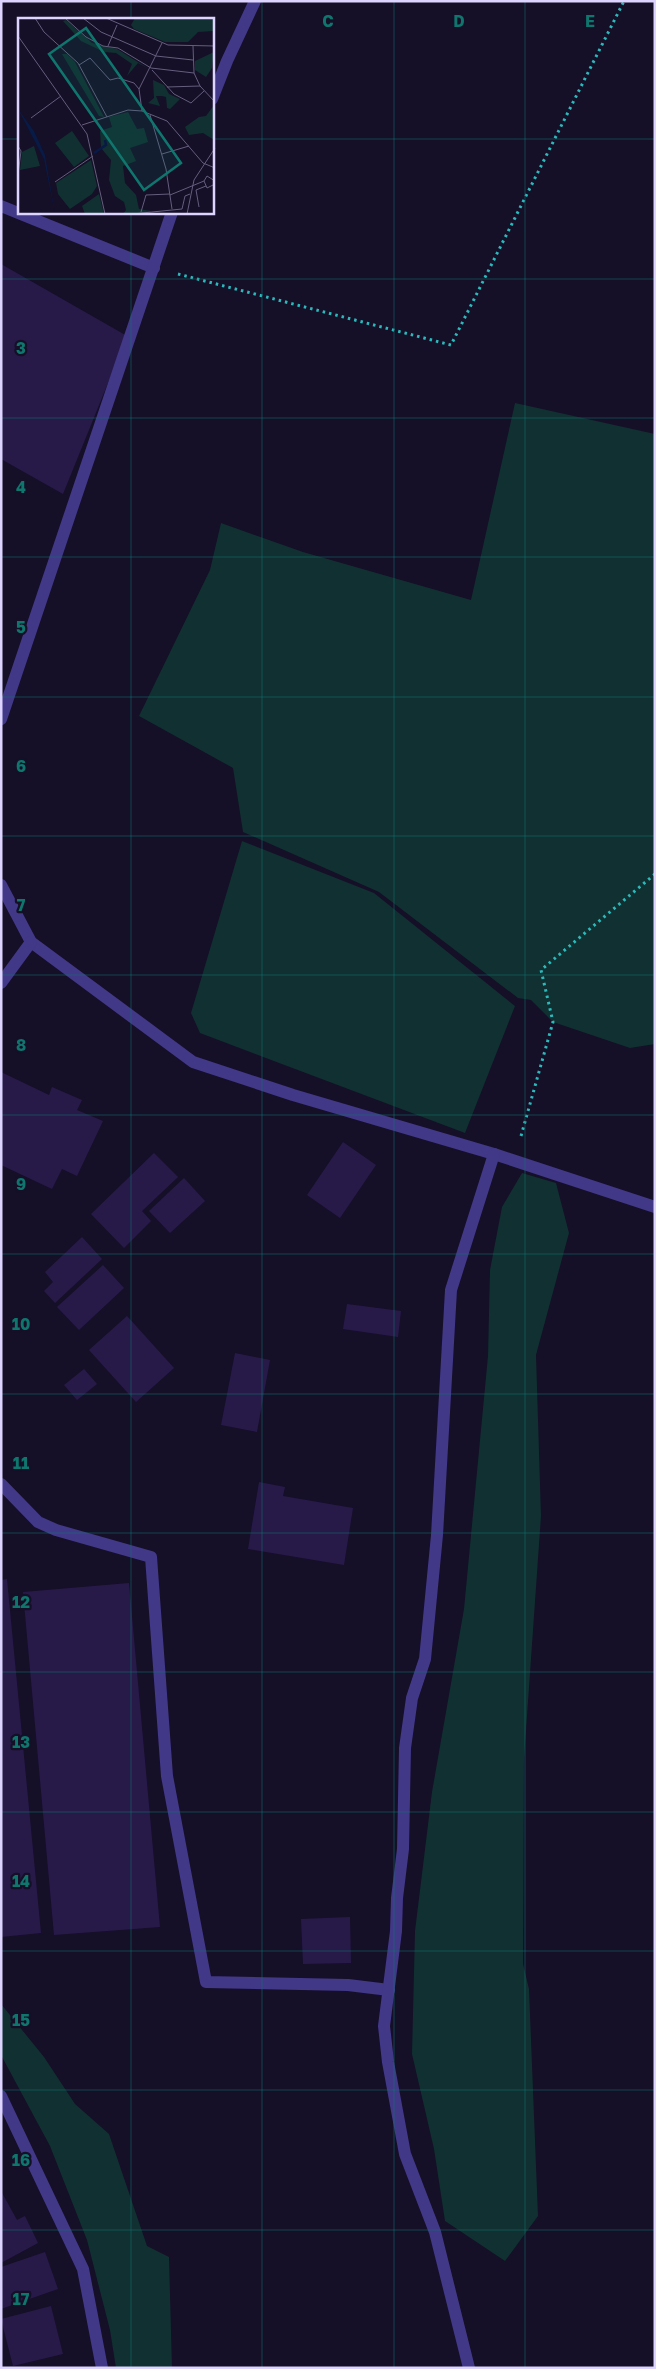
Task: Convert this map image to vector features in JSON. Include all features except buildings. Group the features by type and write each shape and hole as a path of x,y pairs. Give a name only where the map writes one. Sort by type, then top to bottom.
{"street":[{"path":"214,94 255,1"},
{"path":"1,206 18,213"},
{"path":"21,214 154,268"},
{"path":"1,719 171,214"},
{"path":"1,885 31,942 193,1062 293,1095 494,1154 655,1208"},
{"path":"1,983 31,942"},
{"path":"469,2368 435,2232 406,2154 388,2062 384,2026 396,1931 403,1849 405,1748 412,1698 425,1659 437,1535 451,1290 494,1154"},
{"path":"1,1484 38,1522 56,1530 151,1558 167,1776 206,1982 348,1985 389,1990"},
{"path":"1,2096 83,2269 102,2368"}],"path":[{"path":"154,268 451,345 624,1"},
{"path":"514,1161 553,1022 541,970 655,874"}],"green space":[{"path":"515,403 655,434 655,1044 630,1048 553,1022 531,1000 518,998 379,892 243,832 233,768 139,716 210,570 221,523 303,552 471,600"},
{"path":"242,841 374,893 515,1006 465,1133 200,1033 191,1013"},
{"path":"522,1173 556,1183 569,1233 536,1355 541,1516 524,1759 523,1964 529,1989 538,2216 505,2261 445,2221 434,2149 412,2054 415,1931 432,1792 464,1609 488,1356 490,1270 502,1207"},
{"path":"1,2004 44,2057 75,2104 109,2134 147,2246 169,2257 172,2368 116,2368 110,2330 87,2240 50,2146 1,2055"}]}
